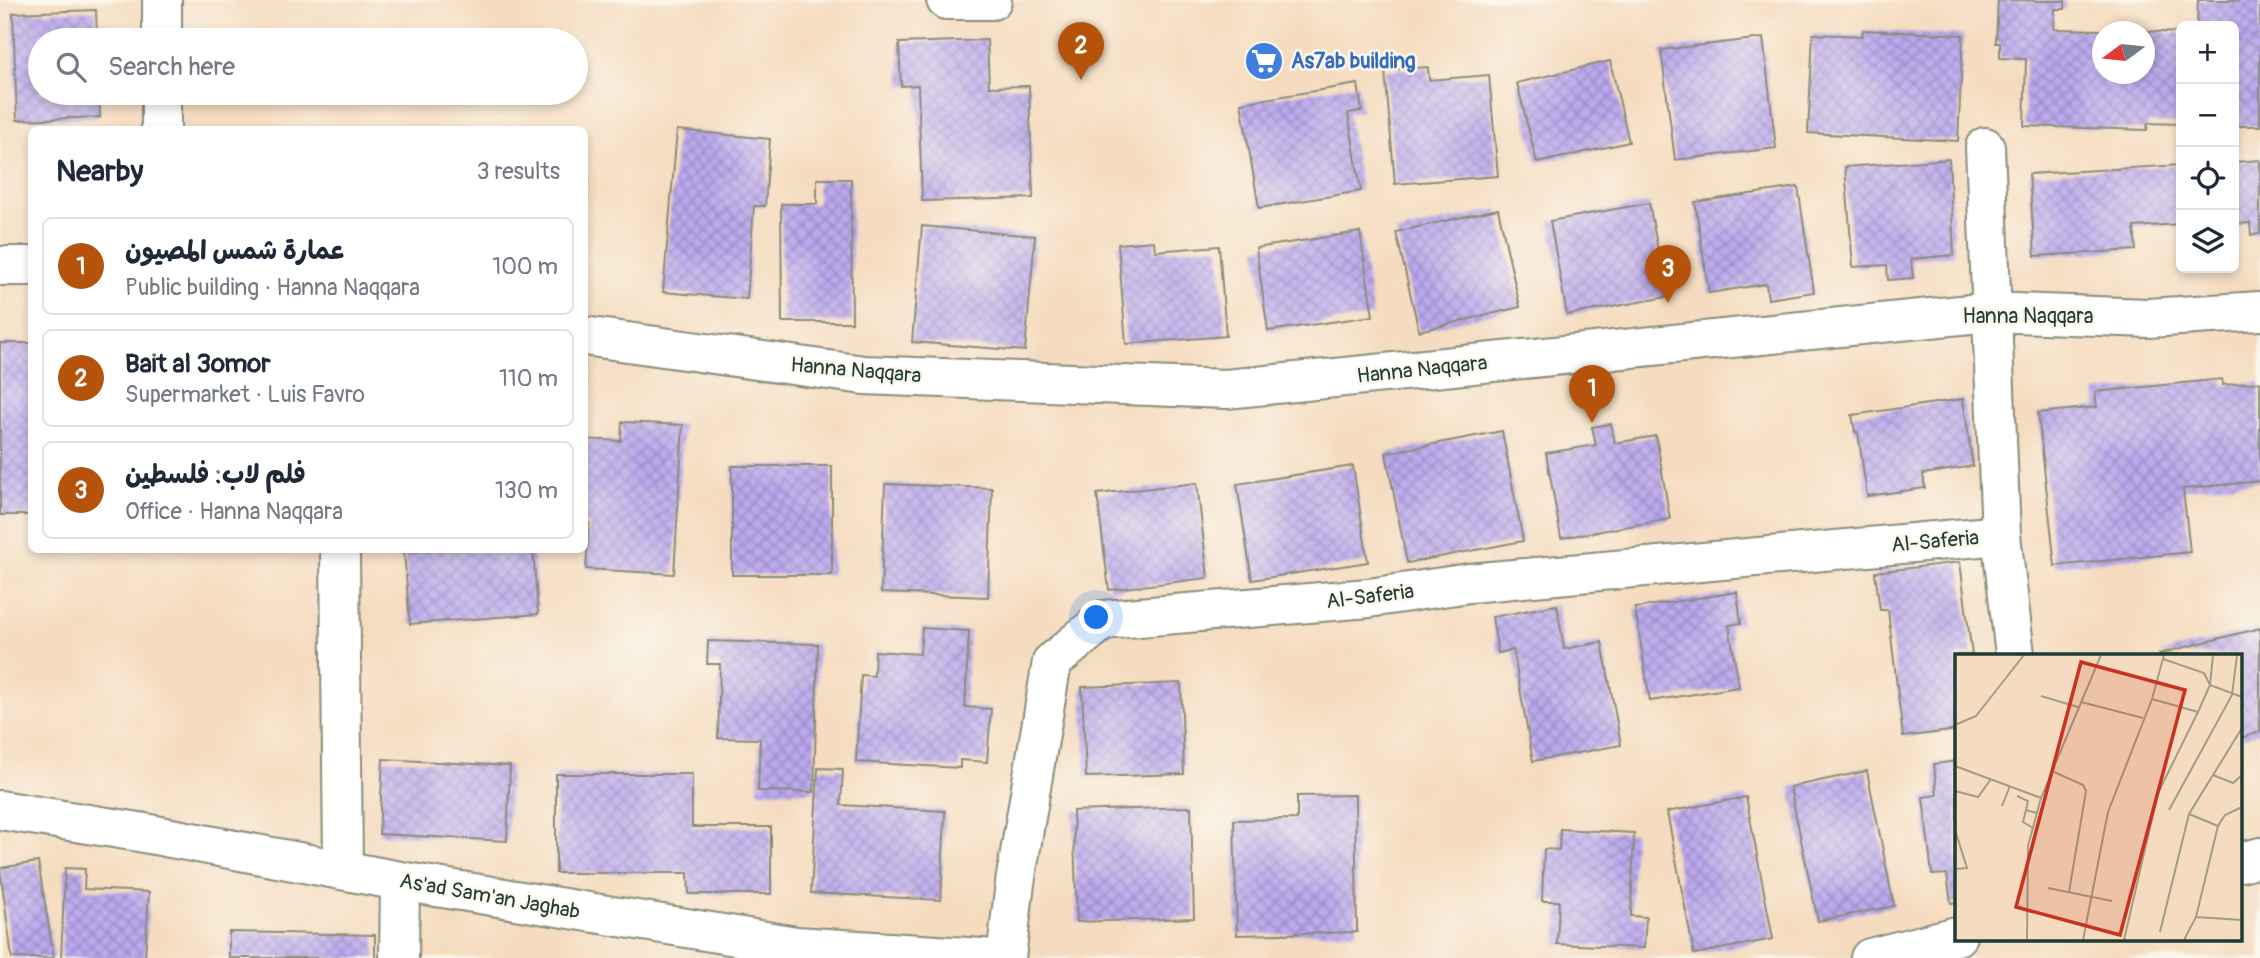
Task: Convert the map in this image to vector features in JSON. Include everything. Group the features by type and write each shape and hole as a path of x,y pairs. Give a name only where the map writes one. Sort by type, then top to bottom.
{"street":[{"path":"162,0 162,28"},
{"path":"946,0 992,0"},
{"path":"161,105 161,126"},
{"path":"1985,147 2001,535 2015,654"},
{"path":"0,266 28,266"},
{"name":"Hanna Naqqara","path":"588,337 864,375 1226,389 1990,312 2148,318 2260,311"},
{"name":"Al-Saferia","path":"1006,958 1015,883 1052,662 1103,620 1369,598 1469,583 2001,535"},
{"path":"340,553 343,868"},
{"name":"As'ad Sam'an Jaghab","path":"0,810 343,868 400,881 796,946 983,958"},
{"path":"2242,862 2260,857"},
{"path":"399,958 400,881"},
{"path":"1870,958 1955,937"}],"building":[{"path":"1998,0 2065,1 2065,9 2055,9 2054,29 2092,30 2092,84 2155,84 2155,32 2176,33 2176,124 2148,123 2147,130 2024,126 2026,59 2000,58 2000,43 1996,43"},
{"path":"2198,0 2260,0 2260,126 2239,126 2239,21 2197,21"},
{"path":"96,10 97,28 28,28 28,105 100,105 100,117 17,120 13,13"},
{"path":"1863,30 1963,35 1958,141 1808,133 1813,34 1862,36"},
{"path":"1763,38 1776,148 1675,160 1661,50"},
{"path":"987,40 989,87 1029,86 1033,198 922,201 918,85 901,86 899,43"},
{"path":"1610,61 1629,142 1537,163 1517,83"},
{"path":"1428,67 1429,80 1489,75 1498,176 1395,184 1385,70"},
{"path":"1358,84 1362,111 1348,113 1361,191 1259,208 1241,103"},
{"path":"677,130 770,139 765,206 754,206 747,299 663,292"},
{"path":"1949,159 1954,255 1911,259 1913,278 1888,280 1887,265 1853,267 1845,167"},
{"path":"2260,160 2260,234 2251,235 2250,223 2239,224 2239,162"},
{"path":"2176,165 2176,224 2134,227 2136,250 2035,256 2029,174"},
{"path":"817,179 851,179 852,322 782,322 781,204 817,204"},
{"path":"1798,187 1814,292 1768,299 1766,284 1709,293 1695,202"},
{"path":"1649,203 1667,297 1567,315 1550,221"},
{"path":"1498,209 1520,307 1419,331 1396,232"},
{"path":"922,226 1035,236 1025,351 912,342"},
{"path":"1360,232 1373,316 1268,331 1256,248"},
{"path":"1154,241 1155,251 1219,246 1226,336 1126,344 1118,244"},
{"path":"0,343 28,343 28,515 0,515"},
{"path":"2222,379 2223,385 2260,382 2260,481 2183,489 2190,552 2055,566 2038,413 2097,407 2095,392"},
{"path":"1963,399 1973,466 1923,474 1925,488 1867,496 1858,432 1855,432 1852,415"},
{"path":"622,422 683,425 674,574 586,569 589,523 588,439 621,441"},
{"path":"1611,424 1615,443 1656,436 1670,519 1561,538 1546,453 1596,445 1592,427"},
{"path":"1502,431 1523,541 1407,563 1386,453"},
{"path":"732,466 832,466 832,575 732,575"},
{"path":"1353,466 1368,562 1252,580 1237,484"},
{"path":"1197,483 1208,578 1109,590 1097,494"},
{"path":"885,484 992,488 988,597 881,593"},
{"path":"404,553 533,553 538,614 410,624"},
{"path":"1960,562 1972,654 1955,654 1955,730 1903,737 1888,610 1880,610 1875,572"},
{"path":"1737,592 1741,623 1729,625 1739,687 1650,701 1635,608"},
{"path":"1557,605 1564,649 1602,642 1621,745 1533,761 1513,650 1498,653 1492,617"},
{"path":"922,628 969,631 965,707 991,709 987,762 960,760 960,768 856,762 861,675 874,676 875,651 920,654"},
{"path":"2260,628 2260,732 2242,738 2242,654 2158,654"},
{"path":"708,641 818,644 814,792 758,791 760,739 718,738 720,664 707,664"},
{"path":"1181,683 1184,774 1086,777 1082,687"},
{"path":"383,759 510,766 507,841 379,834"},
{"path":"1955,761 1955,902 1951,903 1947,874 1932,875 1923,797 1937,795 1934,764"},
{"path":"818,768 843,769 841,805 945,811 941,900 811,893"},
{"path":"1867,771 1894,906 1818,921 1790,787"},
{"path":"556,774 692,774 692,827 771,827 771,894 689,894 688,873 556,873"},
{"path":"1355,795 1357,932 1237,935 1234,820 1297,819 1297,796"},
{"path":"1746,797 1773,939 1694,954 1667,812"},
{"path":"1191,807 1194,918 1077,922 1073,811"},
{"path":"1560,829 1634,833 1631,916 1646,917 1644,948 1557,944 1559,901 1542,901 1544,849 1559,850"},
{"path":"38,862 54,958 12,958 0,868"},
{"path":"65,868 85,869 84,889 149,892 145,958 61,958"},
{"path":"229,932 375,935 375,958 229,958"}],"place":[{"name":"As7ab building","path":"1264,61"},
{"name":"Bait al 3omor","path":"1081,80"},
{"name":"فلم لاب: فلسطين","path":"1668,303"},
{"name":"عمارة شمس المصيون","path":"1592,423"}]}
